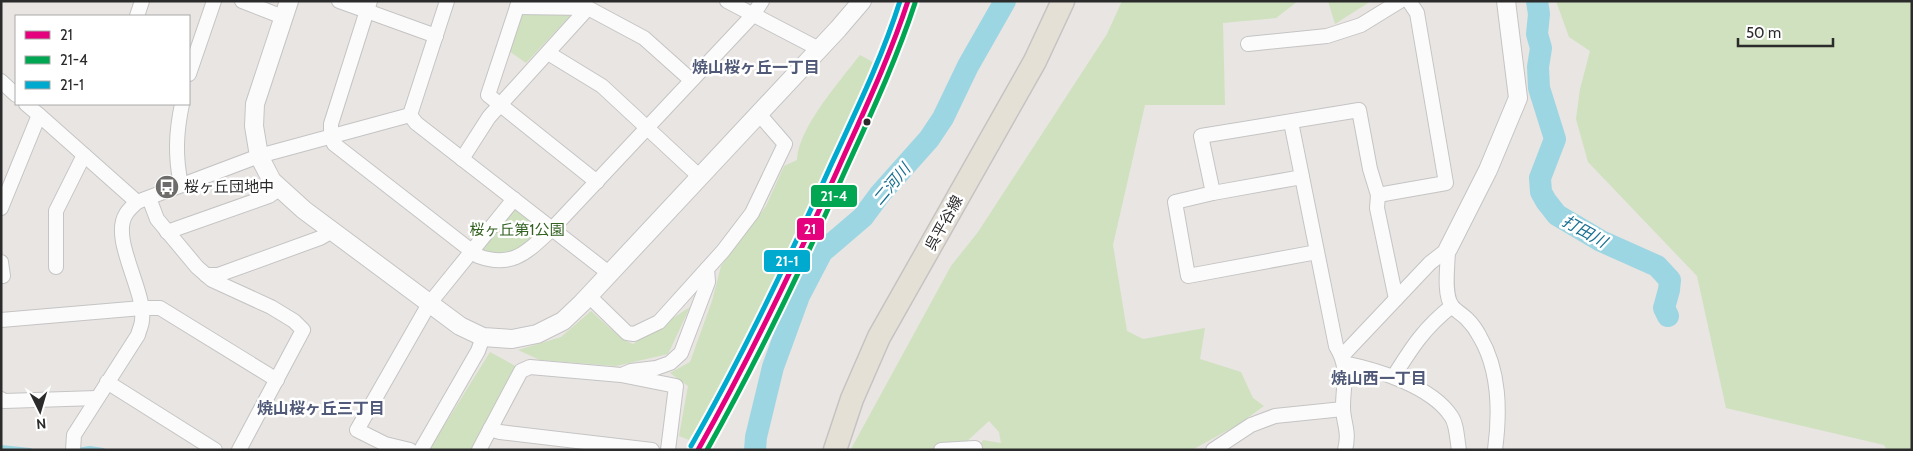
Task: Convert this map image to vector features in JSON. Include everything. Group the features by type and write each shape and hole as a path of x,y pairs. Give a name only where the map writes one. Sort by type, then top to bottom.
{"main road":[{"name":"呉平谷線","path":"836,450 852,399 879,337 1035,61 1063,1"}],"street":[{"path":"137,15 142,1"},
{"path":"190,71 214,1"},
{"path":"242,1 286,9 255,104 254,126 259,156 272,180 304,210 460,326 484,337 512,338 537,334 563,322 610,274 862,1"},
{"path":"339,1 368,6 436,36"},
{"path":"410,115 448,1"},
{"path":"727,1 819,49"},
{"path":"368,6 331,124 331,136 334,144 472,251 488,260 501,261 514,259 525,254 552,229 753,15 762,1"},
{"path":"698,450 766,322 894,44 908,1"},
{"path":"1248,44 1327,36 1361,25 1400,1"},
{"path":"1378,195 1446,183 1417,13 1410,1"},
{"path":"1496,450 1498,410 1494,368 1480,337 1468,320 1452,306 1447,284 1448,250 1488,170 1518,98 1506,1"},
{"path":"597,182 499,106 488,95 518,4 588,8 644,38 691,80"},
{"path":"462,159 489,117 588,8"},
{"path":"548,53 602,86 700,177"},
{"path":"1,81 15,94"},
{"path":"27,105 84,155 143,200 156,219 197,267 212,280 271,307 294,321 303,330 240,450"},
{"path":"181,185 177,164 176,130 182,105"},
{"path":"1213,193 1201,136 1359,110 1370,169 1378,195 1377,208 1396,299"},
{"path":"589,296 627,333 634,334 659,322 723,251 752,213 785,144 759,114"},
{"path":"1,208 39,115"},
{"path":"73,449 74,434 138,334 142,320 142,308 124,244 122,227 126,214 143,200 259,156 410,115"},
{"path":"410,115 416,123 610,274"},
{"path":"1291,122 1336,346 1346,369 1343,409 1347,427 1345,450"},
{"path":"56,267 56,212 84,155"},
{"path":"1302,177 1175,202 1188,276 1316,252"},
{"path":"167,232 270,196 280,188"},
{"path":"410,450 385,444 357,430 429,304 514,199"},
{"path":"206,275 218,275 320,238 332,231"},
{"path":"1343,359 1396,299 1430,264 1448,250"},
{"path":"1,262 3,276"},
{"path":"621,375 631,371 656,368 670,363 681,353 708,282 707,269"},
{"path":"1394,376 1417,340 1434,320 1452,306"},
{"path":"1,320 160,308 277,380"},
{"path":"421,450 478,351 484,337"},
{"path":"1343,359 1394,376 1443,405 1452,418 1459,450"},
{"path":"479,450 521,371 530,367 621,375 676,386 668,450"},
{"path":"107,382 215,450"},
{"path":"1,399 4,401 97,398"},
{"path":"1213,450 1251,426 1275,416 1343,409"},
{"path":"490,429 500,432 652,450"},
{"path":"941,450 975,448"}],"green space":[{"path":"1122,1 1298,1 1276,18 1223,23 1225,105 1145,105 1113,245 1127,331 1143,339 1205,328 1200,359 1241,372 1253,398 1264,406 1239,424 1192,450 981,450 978,448 983,440 1001,443 999,432 989,421 964,444 937,445 933,450 851,449 951,266 978,232 1107,34"},
{"path":"1328,1 1371,1 1335,24"},
{"path":"1556,1 1912,1 1912,450 1887,450 1884,445 1726,408 1697,276 1588,162 1576,119 1580,89 1590,51 1569,37"},
{"path":"520,14 571,15 526,63 509,51"},
{"path":"860,55 878,65 744,343 689,440 679,436 688,386 670,373 690,362 712,301 721,266 766,206 784,166 797,160 804,134 821,105"},
{"name":"桜ヶ丘第1公園","path":"515,204 546,230 525,248 501,259 478,251"},
{"path":"690,307 668,354 616,366 540,360 518,350 561,337 591,311 622,339 633,344"},
{"path":"490,352 517,367 472,450 429,450"}],"waterway":[{"name":"二河川","path":"755,450 756,437 773,367 799,296 822,252 863,217 880,194 929,139 943,118 968,66 1005,1"},
{"name":"打田川","path":"1537,1 1539,14 1537,34 1541,48 1538,67 1539,88 1555,139 1540,178 1541,192 1557,215 1601,241 1657,266 1670,280 1664,308 1668,316"},
{"path":"1,447 30,450"},
{"path":"76,450 90,448 103,450"}],"transit line":[{"name":"21-1","path":"691,446 747,342 798,237 868,84 900,1"},
{"name":"21","path":"698,450 754,346 805,240 875,86 893,44 908,1"},
{"name":"21-4","path":"707,450 762,347 813,242 900,46 915,3"}],"place":[{"name":"桜ヶ丘団地中","path":"167,187"}],"district":[{"name":"焼山桜ヶ丘一丁目","path":"756,67"},
{"name":"焼山西一丁目","path":"1379,378"},
{"name":"焼山桜ヶ丘三丁目","path":"321,408"}]}
